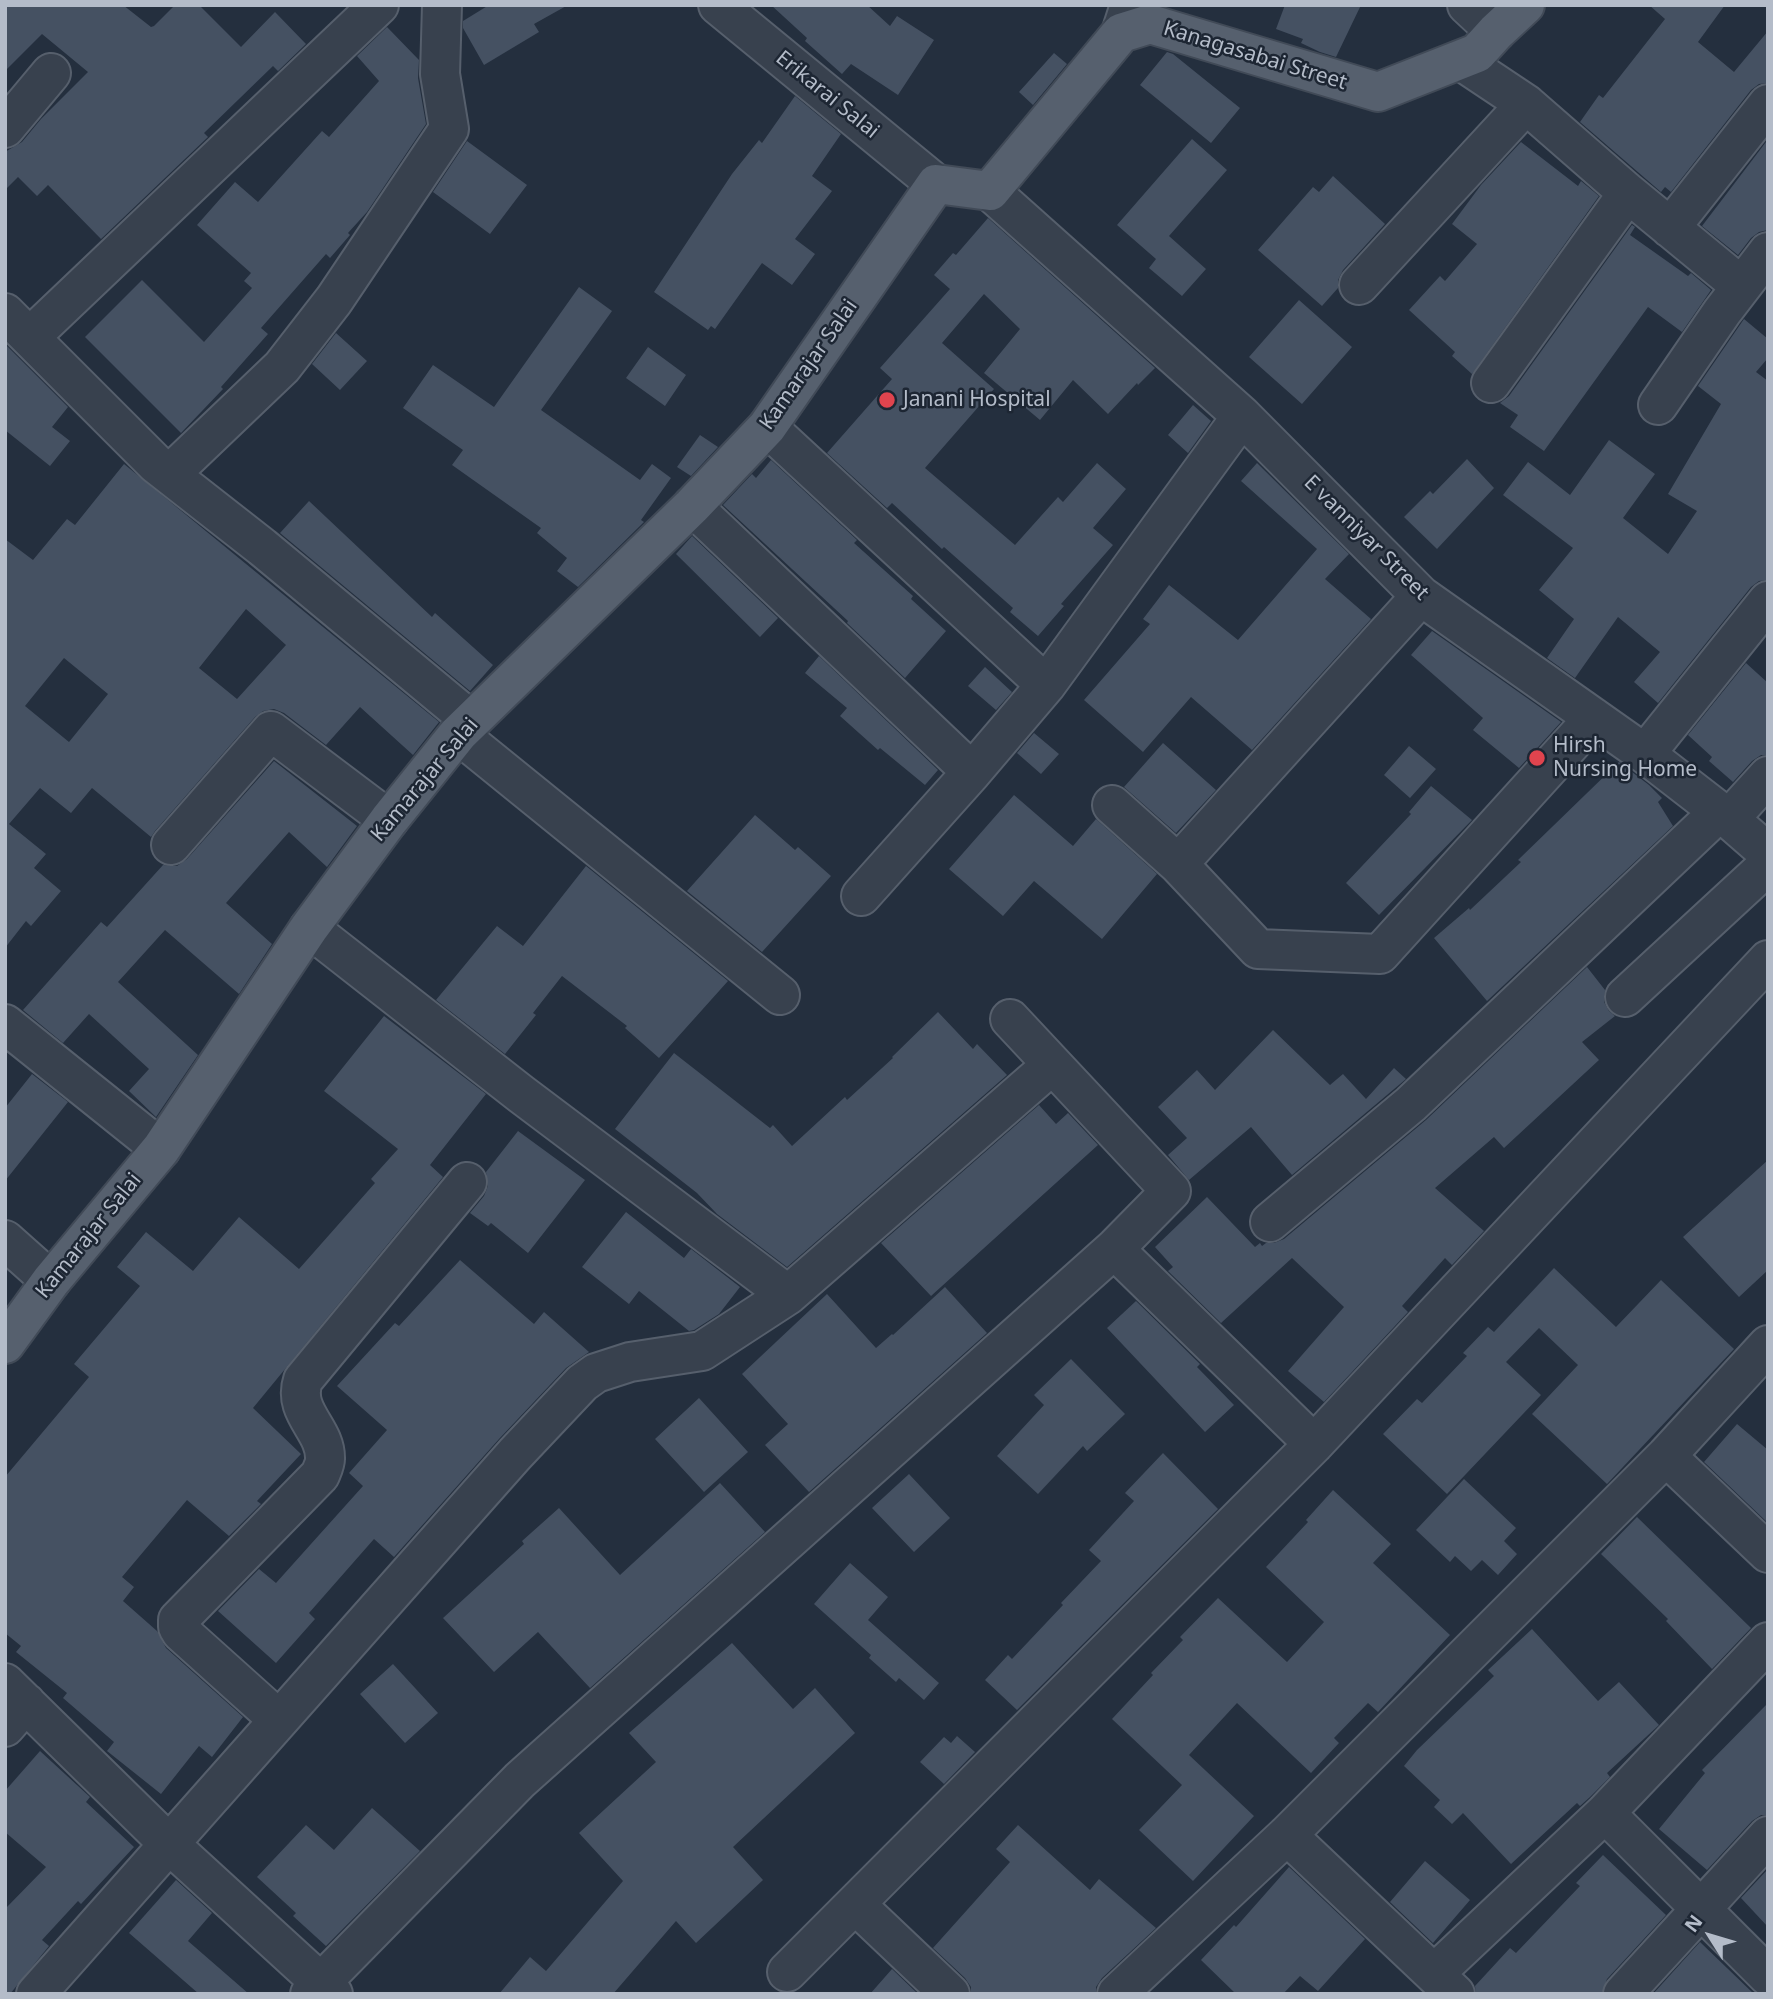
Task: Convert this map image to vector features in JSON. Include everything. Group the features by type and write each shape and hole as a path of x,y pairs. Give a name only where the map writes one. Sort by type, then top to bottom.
{"main road":[{"name":"Kanagasabai Street","path":"990,191 1126,19 1378,92 1477,53 1525,5"},
{"path":"936,184 990,191"},
{"name":"Kamarajar Salai","path":"5,1344 51,1281 161,1149 309,928 389,820 464,729 692,506 767,427 936,184"}],"street":[{"path":"379,5 18,325 156,464 462,713 464,729 780,995"},
{"path":"170,474 282,367 334,300 449,129 440,74 442,5"},
{"name":"Erikarai Salai","path":"718,5 936,184"},
{"path":"1467,5 1496,32"},
{"path":"1460,60 1526,104 1741,286"},
{"path":"5,128 51,74"},
{"path":"1359,285 1526,104"},
{"path":"1670,228 1768,104"},
{"name":"E vanniyar Street","path":"990,191 1242,416 1422,596 1645,754 1768,853"},
{"path":"1491,383 1628,193"},
{"path":"1658,405 1768,252"},
{"path":"861,896 972,772 1045,685 1242,416"},
{"path":"767,427 1045,685"},
{"path":"692,506 972,772"},
{"path":"1178,864 1422,596"},
{"path":"1645,754 1756,641 1768,601"},
{"path":"1112,805 1178,864 1258,949 1380,954 1594,719"},
{"path":"171,845 271,731 389,820"},
{"path":"1270,1222 1411,1104 1768,776"},
{"path":"1625,997 1768,865"},
{"path":"309,928 521,1094 788,1295"},
{"path":"787,1972 1314,1444 1768,960"},
{"path":"12,1704 168,1843 320,1990 520,1780 1114,1249 1171,1191 1010,1019"},
{"path":"5,1024 161,1149"},
{"path":"36,1994 515,1454 582,1383 596,1373 630,1362 702,1351 788,1295 1052,1065"},
{"path":"279,1720 181,1632 178,1620 320,1475 325,1458 320,1440 300,1400 299,1392 303,1380 467,1182"},
{"path":"5,1240 51,1281"},
{"path":"1114,1249 1314,1444"},
{"path":"1117,1994 1287,1835 1667,1456 1768,1345"},
{"path":"1667,1456 1768,1553"},
{"path":"1287,1835 1444,1984 1768,1642"},
{"path":"1605,1813 1768,1976"},
{"path":"1623,1994 1768,1836"},
{"path":"855,1904 950,1994"}],"building":[{"path":"5,5 123,5 151,27 175,5 199,5 241,47 275,12 306,44 278,71 273,66 204,133 208,137 101,239 48,185 37,196 18,177 5,190 5,152 22,142 88,72 42,34 5,71"},
{"path":"489,5 568,5 534,24 539,32 484,65 463,28 463,21"},
{"path":"771,5 867,5 890,26 897,16 934,40 898,95 851,64 842,74 805,41 807,38"},
{"path":"1285,5 1361,5 1336,57 1301,43 1303,39 1276,29"},
{"path":"1649,5 1725,5 1698,42 1734,72 1768,31 1768,83 1759,84 1751,90 1671,192 1665,187 1661,192 1580,122 1599,95 1603,98 1665,19"},
{"path":"387,27 419,60 418,78 426,124 367,212 348,233 350,235 330,258 326,254 261,328 268,334 221,387 223,389 181,433 85,337 142,280 204,342 252,288 244,281 251,273 197,225 235,182 258,202 322,131 329,137 379,81 357,56"},
{"path":"1167,52 1240,108 1211,143 1140,85"},
{"path":"1054,53 1067,64 1033,105 1019,92"},
{"path":"795,96 841,134 812,176 832,191 795,239 815,254 792,285 762,263 715,329 711,326 708,330 654,292 732,174 759,140 762,143"},
{"path":"1192,139 1227,170 1169,236 1206,269 1182,296 1149,268 1156,259 1117,225"},
{"path":"467,141 527,185 490,234 433,192"},
{"path":"1521,142 1578,186 1581,181 1599,196 1472,374 1452,356 1455,352 1409,310 1440,276 1445,281 1477,244 1452,224 1481,185"},
{"path":"1766,142 1768,230 1751,238 1738,255 1702,226"},
{"path":"1333,176 1385,224 1343,270 1338,280 1338,288 1322,306 1258,250 1313,187 1319,192"},
{"path":"988,218 1155,368 1108,414 1073,380 1040,420 984,373 1020,329 984,294 942,343 994,389 925,468 1015,545 1058,497 1063,502 1097,463 1126,489 1093,528 1113,545 1061,604 1064,606 1038,636 1010,612 1013,608 944,547 942,549 892,503 887,508 827,453 892,379 880,368 950,289 934,275 953,253 956,255"},
{"path":"1632,225 1635,227 1630,235 1688,276 1691,273 1711,290 1682,332 1648,307 1544,451 1510,427 1518,415 1500,403 1509,396"},
{"path":"579,287 612,311 541,410 640,480 652,464 671,478 641,520 644,522 578,587 557,571 567,558 537,533 541,528 452,465 463,450 403,408 433,365 494,407"},
{"path":"1299,300 1352,347 1302,404 1249,357"},
{"path":"1744,319 1768,339 1768,358 1756,372 1768,381 1768,580 1759,581 1751,587 1658,703 1634,682 1660,652 1618,617 1575,678 1547,658 1574,619 1539,590 1573,548 1503,495 1528,462 1570,495 1609,440 1655,474 1623,518 1668,554 1697,511 1668,494 1721,404 1698,386"},
{"path":"336,333 367,361 340,390 312,364"},
{"path":"5,344 68,407 52,427 70,441 50,466 5,430"},
{"path":"648,347 686,375 665,406 626,378"},
{"path":"1193,405 1211,421 1188,453 1168,435"},
{"path":"700,435 718,447 691,476 677,467"},
{"path":"1467,459 1494,488 1437,549 1404,517 1430,491 1433,494"},
{"path":"771,460 857,540 854,543 913,596 911,599 946,631 905,678 723,505 752,474 756,478"},
{"path":"1257,463 1349,554 1325,579 1371,619 1252,750 1191,697 1143,752 1084,700 1150,624 1143,619 1169,585 1238,640 1317,549 1241,481"},
{"path":"124,464 439,722 413,755 360,707 326,745 284,713 274,709 263,711 151,837 92,788 71,813 40,788 9,824 46,854 34,868 61,891 31,926 26,921 5,948 5,539 33,560 67,519 75,525","holes":["246,609 286,645 237,699 199,668","64,658 108,694 69,742 25,706"]},
{"path":"309,501 432,617 435,613 493,665 470,691 280,533"},
{"path":"692,536 778,618 760,637 676,554"},
{"path":"1432,631 1561,722 1519,768 1473,730 1483,718 1411,655"},
{"path":"819,656 938,770 925,785 880,748 878,750 840,716 847,708 805,673"},
{"path":"1746,663 1768,683 1768,755 1761,755 1752,761 1733,782 1709,761 1712,757 1688,735"},
{"path":"985,667 1012,692 996,710 968,686"},
{"path":"1034,733 1059,754 1041,774 1017,753"},
{"path":"1163,743 1216,790 1176,833 1124,787"},
{"path":"1409,746 1436,769 1410,798 1384,775"},
{"path":"274,761 357,826 327,867 289,832 226,903 272,944 239,994 165,930 118,982 198,1055 156,1117 129,1091 149,1069 89,1014 63,1043 23,1010 101,922 107,927 163,865 177,866 187,859"},
{"path":"1619,762 1662,798 1658,802 1673,826 1487,1001 1434,938 1469,908 1470,910 1521,862 1518,860"},
{"path":"1431,786 1472,820 1379,915 1346,883 1411,814 1409,812"},
{"path":"1014,795 1073,846 1096,819 1157,874 1102,939 1034,881 1003,916 949,869"},
{"path":"755,815 795,850 798,847 831,876 762,952 687,891"},
{"path":"586,866 728,981 659,1058 625,1028 627,1026 562,976 505,1054 436,1000 497,926 523,946"},
{"path":"1587,967 1605,990 1604,1002 1615,1016 1582,1042 1599,1060 1504,1148 1494,1137 1435,1188 1484,1231 1452,1265 1445,1258 1402,1306 1408,1312 1324,1402 1288,1371 1344,1307 1292,1258 1221,1323 1168,1271 1173,1267 1155,1247 1207,1197 1255,1247 1260,1243 1262,1246 1284,1239 1426,1120"},
{"path":"938,1012 973,1049 977,1044 1007,1075 787,1267 717,1214 697,1193 615,1129 674,1053 770,1128 773,1125 792,1146 845,1097 847,1100 893,1058"},
{"path":"384,1016 486,1094 430,1165 443,1177 253,1408 301,1454 257,1501 261,1504 229,1536 187,1500 122,1577 134,1587 123,1601 157,1631 166,1648 243,1717 212,1757 199,1746 161,1794 107,1751 114,1742 63,1698 67,1693 16,1652 21,1646 5,1633 5,1477 89,1377 74,1364 140,1286 117,1267 146,1232 193,1271 239,1217 299,1269 375,1183 371,1179 398,1149 324,1091"},
{"path":"1273,1030 1330,1085 1343,1074 1366,1099 1394,1068 1406,1079 1292,1175 1251,1127 1189,1180 1168,1155 1187,1138 1158,1107 1197,1070 1215,1090"},
{"path":"32,1074 68,1102 5,1181 5,1108"},
{"path":"1039,1105 1056,1124 1068,1113 1098,1145 931,1296 881,1243"},
{"path":"518,1131 585,1180 528,1253 491,1223 488,1226 470,1213 484,1196 488,1186 486,1172"},
{"path":"1768,1160 1768,1270 1739,1297 1683,1237"},
{"path":"626,1212 684,1258 691,1249 740,1287 719,1314 689,1331 639,1291 629,1304 582,1267"},
{"path":"460,1260 534,1324 544,1312 589,1352 566,1368 394,1557 374,1539 309,1613 315,1619 276,1663 218,1611 259,1569 276,1583 363,1486 349,1473 387,1430 337,1386 395,1323 399,1326"},
{"path":"1554,1268 1616,1327 1661,1280 1734,1349 1607,1484 1532,1414 1578,1365 1539,1328 1506,1362 1541,1395 1447,1494 1383,1434 1417,1399 1422,1403 1467,1356 1463,1353 1488,1327 1494,1332"},
{"path":"945,1287 987,1333 809,1492 765,1445 788,1424 742,1374 827,1294 876,1348"},
{"path":"1136,1301 1200,1364 1197,1367 1234,1405 1205,1432 1107,1328"},
{"path":"1071,1359 1125,1414 1087,1451 1083,1446 1038,1494 997,1456 1044,1405 1034,1395"},
{"path":"699,1398 748,1452 704,1492 655,1439"},
{"path":"1737,1424 1768,1450 1768,1523 1704,1462"},
{"path":"1163,1453 1218,1509 1017,1710 985,1680 1008,1655 1012,1659 1101,1561 1089,1550 1134,1501 1125,1493"},
{"path":"909,1474 950,1518 914,1552 872,1508"},
{"path":"1464,1479 1516,1528 1504,1541 1517,1554 1498,1575 1482,1560 1471,1571 1455,1556 1450,1562 1416,1530"},
{"path":"720,1483 765,1532 590,1688 538,1632 494,1672 443,1618 559,1508 620,1575"},
{"path":"1333,1490 1391,1544 1373,1563 1450,1635 1378,1712 1368,1703 1334,1738 1339,1743 1311,1773 1237,1703 1189,1755 1254,1816 1193,1881 1139,1830 1182,1785 1112,1719 1183,1640 1180,1637 1218,1598 1287,1662 1324,1622 1266,1567 1308,1522 1306,1520"},
{"path":"1637,1517 1751,1628 1712,1669 1666,1621 1668,1619 1601,1554"},
{"path":"850,1563 888,1597 868,1620 939,1683 924,1700 899,1678 896,1682 869,1658 871,1655 814,1604"},
{"path":"1532,1629 1598,1701 1619,1682 1659,1725 1607,1773 1610,1777 1590,1797 1580,1806 1577,1803 1511,1864 1463,1813 1452,1824 1434,1807 1440,1800 1404,1766 1417,1750 1494,1676 1488,1670"},
{"path":"732,1643 793,1709 815,1688 855,1733 733,1847 763,1880 696,1943 676,1921 613,1994 499,1994 530,1957 546,1971 623,1881 579,1833 656,1762 629,1733"},
{"path":"393,1664 438,1713 405,1743 360,1694"},
{"path":"1768,1703 1768,1815 1761,1815 1752,1821 1707,1870 1659,1829 1705,1773 1702,1770"},
{"path":"957,1736 975,1752 944,1784 920,1762 944,1737 951,1743"},
{"path":"40,1751 90,1797 86,1802 134,1847 81,1904 78,1901 42,1940 49,1946 10,1994 5,1994 5,1909 46,1867 5,1832 5,1791"},
{"path":"372,1808 420,1851 326,1946 293,1916 296,1913 257,1877 306,1825 334,1850"},
{"path":"1018,1825 1090,1890 1099,1879 1156,1928 1102,1978 1096,1987 1096,1994 971,1994 971,1987 965,1978 933,1948 1010,1862 996,1849"},
{"path":"1603,1855 1666,1915 1607,1979 1602,1994 1476,1994 1475,1986 1510,1948 1516,1953 1580,1886 1576,1883"},
{"path":"1425,1861 1470,1900 1433,1943 1390,1902"},
{"path":"1289,1867 1365,1939 1318,1991 1300,1976 1283,1994 1236,1994 1201,1960 1234,1925 1236,1927"},
{"path":"1768,1869 1768,1927 1741,1898"},
{"path":"176,1880 212,1913 188,1941 249,1994 199,1994 129,1933"},
{"path":"1700,1942 1754,1994 1653,1994"},
{"path":"892,1969 918,1994 870,1994"}],"place":[{"name":"Janani Hospital","path":"887,400"},
{"name":"Hirsh Nursing Home","path":"1537,758"}]}
